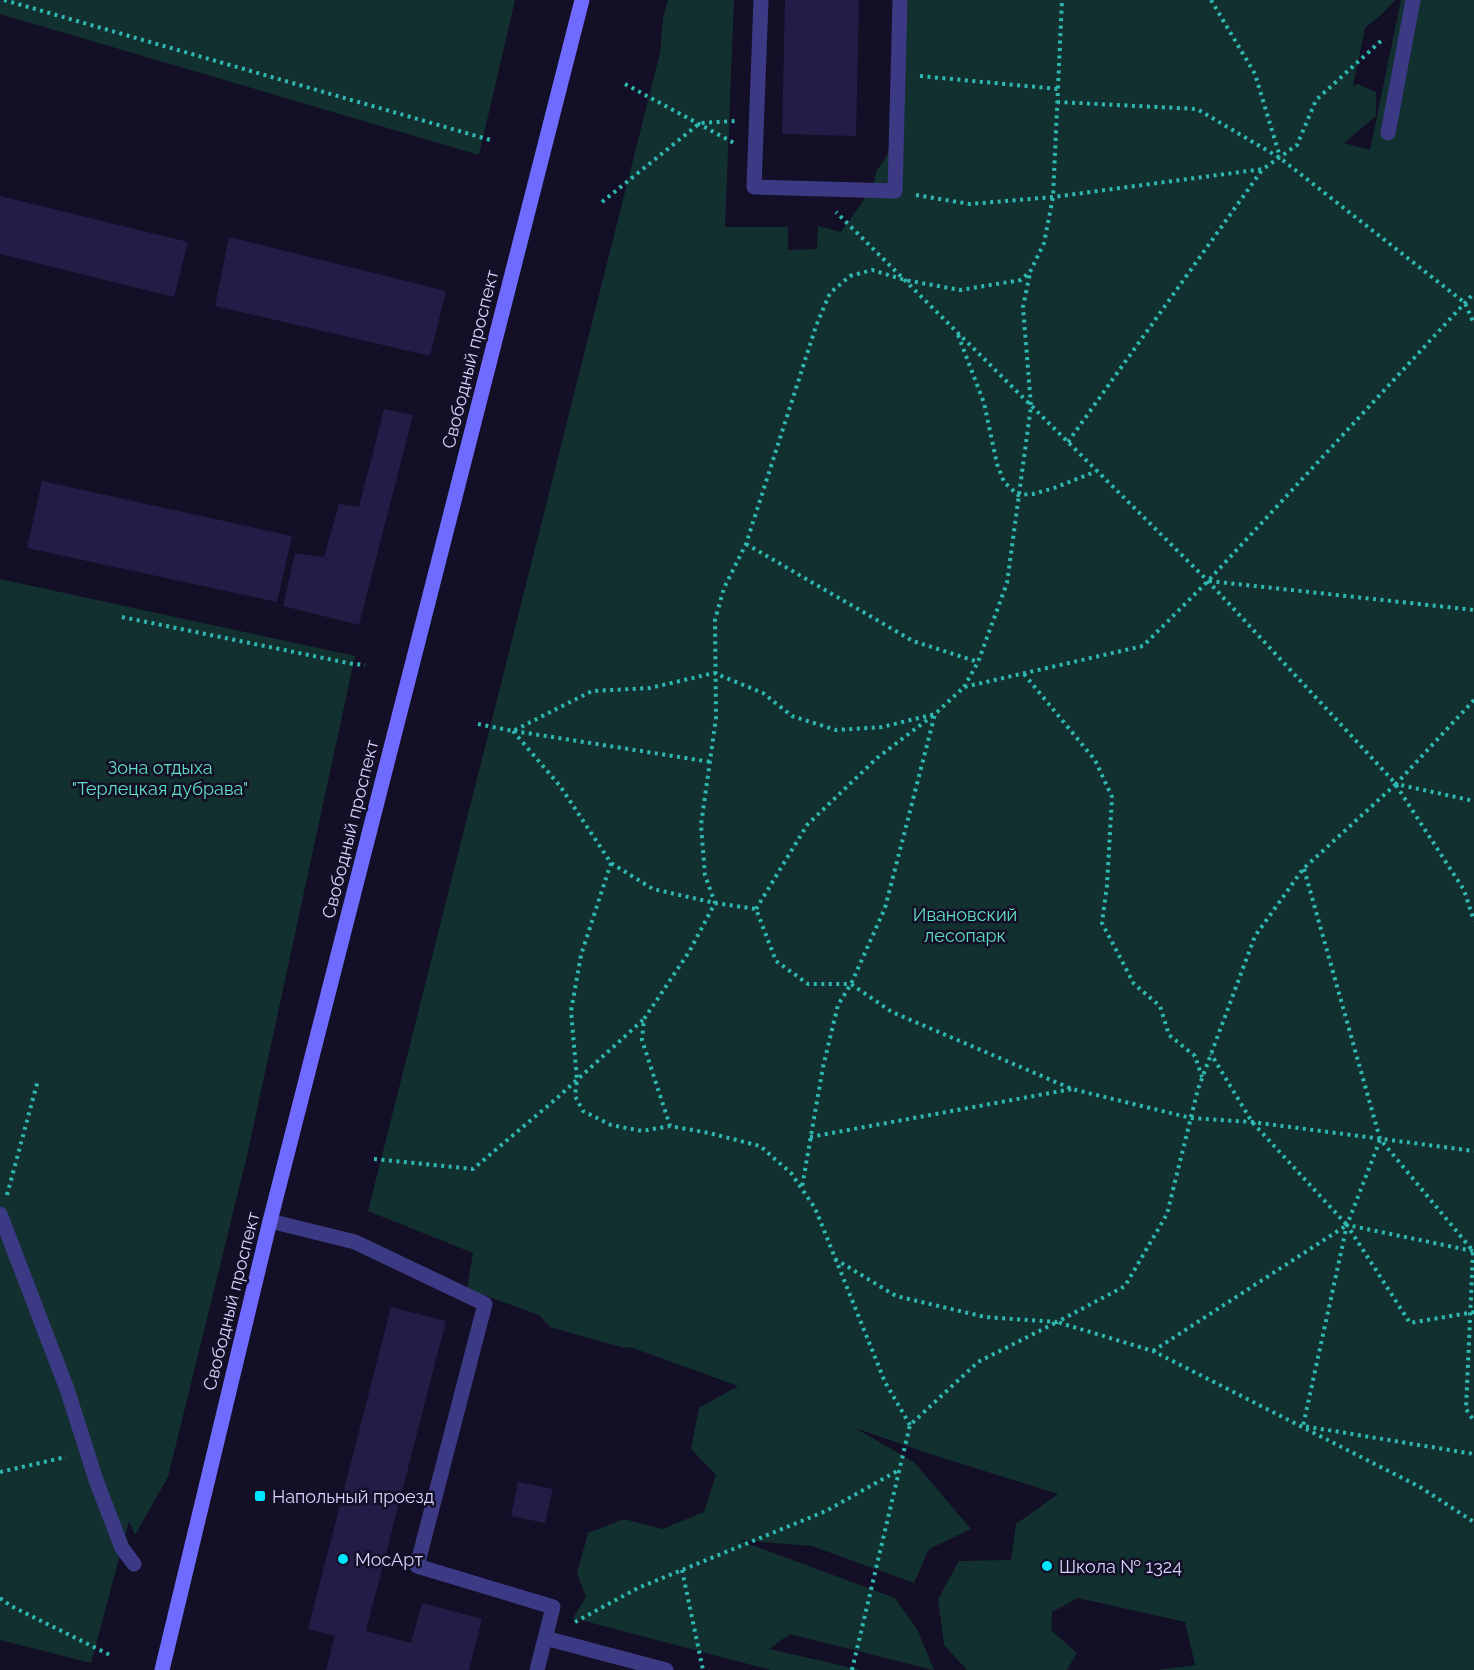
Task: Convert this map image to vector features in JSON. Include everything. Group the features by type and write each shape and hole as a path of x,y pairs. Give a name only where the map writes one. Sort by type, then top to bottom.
{"main road":[{"name":"Свободный проспект","path":"162,1670 270,1221 582,0"}],"lane":[{"path":"761,0 754,187 895,191 900,0"},
{"path":"1388,133 1412,7"},
{"path":"1,1215 67,1389 96,1480 122,1548 134,1564"},
{"path":"270,1221 354,1242 485,1304 417,1566 553,1606 537,1670"},
{"path":"545,1638 666,1670"}],"path":[{"path":"4,0 494,141"},
{"path":"756,909 807,825 877,758 935,714 964,687 978,662 1007,583 1031,405 1023,307 1030,272 1044,243 1053,197 1062,0"},
{"path":"1210,0 1255,74 1280,158"},
{"path":"1068,442 1263,169 1297,145 1316,100 1412,7"},
{"path":"898,74 1058,89"},
{"path":"625,84 755,155"},
{"path":"1057,102 1197,109 1280,158 1465,303 1474,324"},
{"path":"602,202 700,123 757,120"},
{"path":"895,191 970,204 1053,197 1263,169"},
{"path":"813,189 1208,581 1396,784 1464,890 1474,921"},
{"path":"374,1159 473,1169 644,1019 689,952 715,903 705,875 701,825 716,718 715,620 724,588 746,544 816,326 830,293 850,276 872,270 905,280 960,290 1021,280 1030,272"},
{"path":"964,687 1143,646 1208,581 1474,293"},
{"path":"957,332 984,404 997,464 1004,482 1018,495 1033,494 1097,471"},
{"path":"746,544 913,641 978,662"},
{"path":"1208,581 1474,610"},
{"path":"123,616 365,665"},
{"path":"513,731 592,691 650,688 714,673 763,693 792,716 836,730 882,727 935,714"},
{"path":"1024,674 1095,760 1112,797 1107,885 1102,923 1134,984 1160,1006 1169,1035 1195,1056 1202,1078"},
{"path":"852,1670 910,1425 978,1362 1125,1286 1167,1214 1202,1078 1256,936 1303,869 1396,784 1474,700"},
{"path":"801,1188 823,1066 838,1005 851,984 885,908 935,714"},
{"path":"478,724 711,762"},
{"path":"513,731 560,786 611,863 653,889 715,903 756,909"},
{"path":"1396,784 1474,801"},
{"path":"611,863 581,955 571,1011 577,1080 575,1096 582,1111 611,1125 642,1131 670,1126 760,1146 791,1173 815,1208 885,1382 910,1425"},
{"path":"1303,869 1380,1139 1474,1250 1473,1313 1466,1409 1474,1421"},
{"path":"756,909 776,961 808,984 851,984 892,1012 1072,1089 1191,1118 1252,1122 1474,1151"},
{"path":"644,1019 642,1040 670,1126"},
{"path":"1211,1054 1252,1122 1347,1226 1410,1323 1473,1313"},
{"path":"1,1215 38,1080"},
{"path":"810,1137 1072,1089"},
{"path":"1303,1426 1347,1226 1380,1139"},
{"path":"1153,1352 1347,1226 1474,1250"},
{"path":"835,1258 896,1296 985,1317 1057,1322 1153,1352 1420,1487 1474,1522"},
{"path":"1303,1426 1474,1454"},
{"path":"0,1472 87,1452"},
{"path":"545,1638 638,1588 826,1511 900,1470"},
{"path":"682,1570 703,1670"},
{"path":"0,1598 112,1656"}],"green space":[{"path":"0,0 515,0 479,155 0,14"},
{"name":"Ивановский лесопарк","path":"668,0 734,0 725,227 788,227 788,250 817,249 818,226 841,232 872,188 877,170 887,156 895,122 900,0 1395,0 1365,28 1353,86 1358,84 1376,92 1376,116 1344,143 1370,150 1401,0 1474,0 1474,1670 1157,1670 1195,1665 1185,1622 1078,1598 1052,1612 1051,1630 1077,1653 1067,1670 967,1670 944,1645 938,1599 959,1561 1011,1560 1016,1524 1058,1494 855,1428 914,1462 971,1529 929,1549 914,1583 812,1546 738,1540 895,1598 917,1629 934,1670 790,1634 769,1649 861,1670 771,1670 573,1618 586,1597 577,1573 588,1533 624,1519 662,1529 704,1512 716,1475 691,1449 699,1408 738,1386 630,1347 624,1348 550,1327 539,1315 467,1289 473,1253 368,1211 660,53 663,18"},
{"name":"Зона отдыха \"Терлецкая дубрава\"","path":"0,579 355,656 247,1156 168,1477 135,1535 129,1521 91,1663 0,1640"}],"building":[{"path":"785,0 859,0 856,136 782,134"},
{"path":"0,196 188,242 174,297 0,254"},
{"path":"229,237 446,291 430,356 215,306"},
{"path":"384,409 413,415 359,625 283,606 295,553 324,557 339,504 359,507"},
{"path":"42,481 292,536 277,602 27,548"},
{"path":"391,1307 446,1321 366,1631 411,1643 422,1603 482,1619 469,1670 326,1670 335,1636 308,1629"},
{"path":"518,1482 553,1489 545,1523 511,1516"}],"place":[{"name":"Напольный проезд","path":"260,1496"},
{"name":"МосАрт","path":"343,1559"},
{"name":"Школа № 1324","path":"1047,1566"}]}
